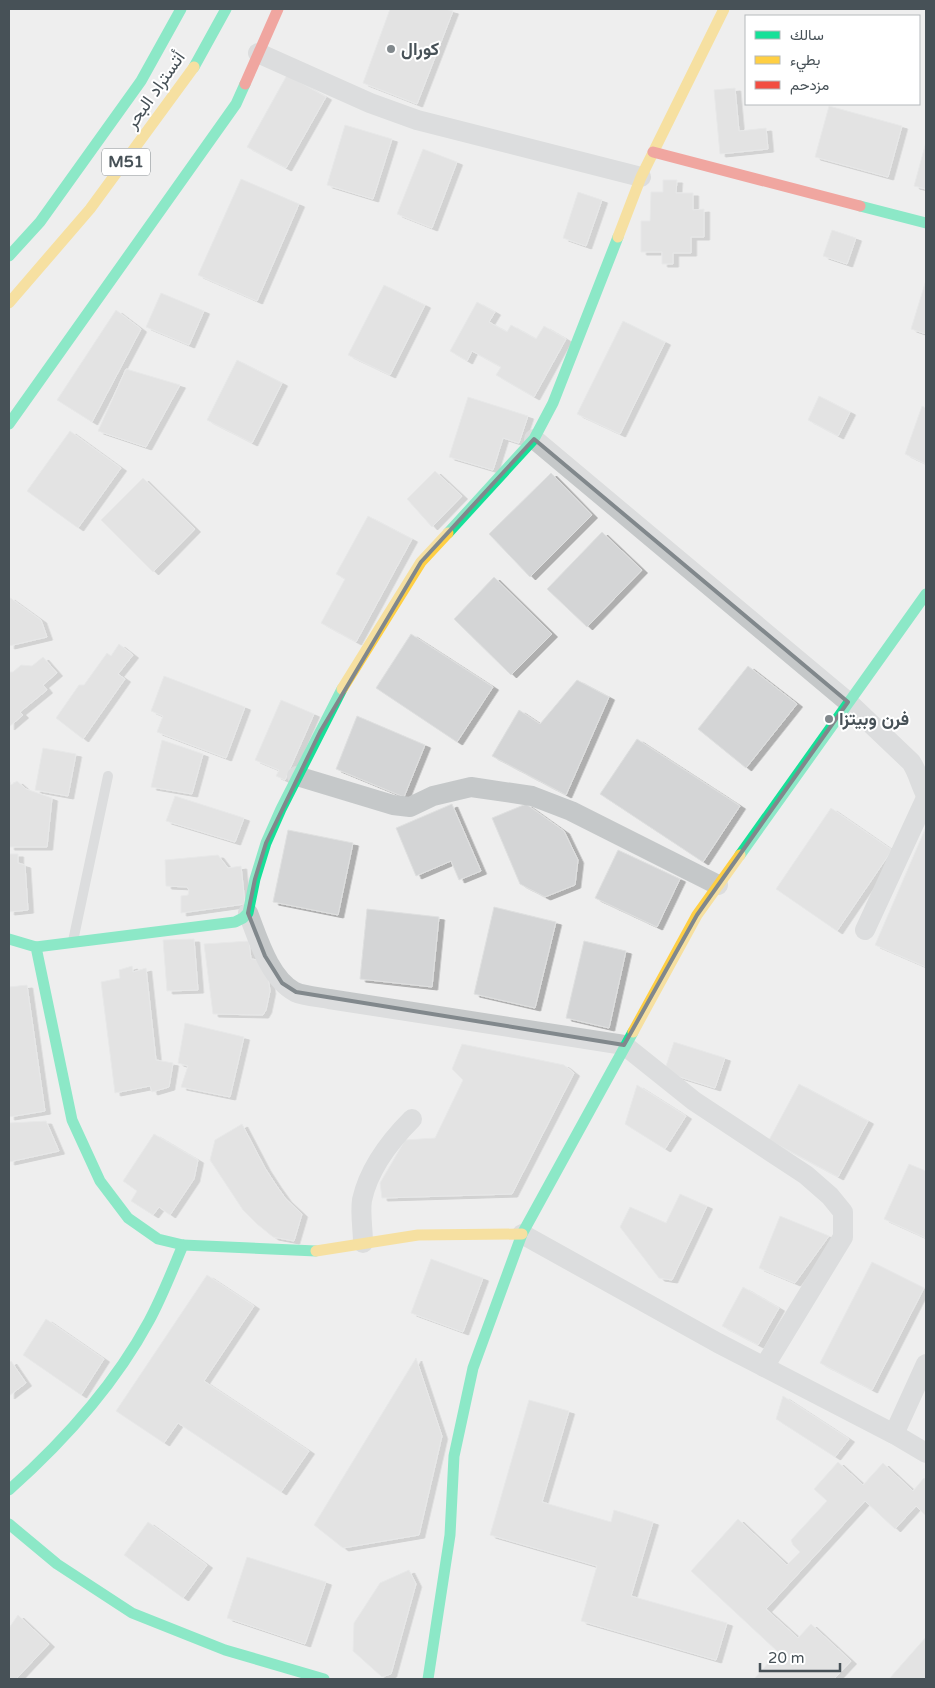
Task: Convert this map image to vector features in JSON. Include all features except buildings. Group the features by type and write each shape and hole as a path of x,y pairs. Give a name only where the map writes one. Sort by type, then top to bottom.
{"main road":[{"name":"أتستراد البحر","path":"9,256 40,222 142,81 181,9"},
{"name":"أتستراد البحر","path":"9,303 90,209 130,156 194,66 226,9"},
{"path":"9,424 236,104 278,9"},
{"path":"9,939 36,947 235,922 248,912 255,879 266,843 343,688 421,562 534,439 553,403 641,177 724,9"},
{"path":"653,152 926,223"},
{"path":"428,1679 450,1535 454,1456 473,1368 522,1234 697,914 926,594"},
{"path":"36,947 72,1120 100,1181 128,1218 158,1239 183,1245 318,1251 418,1235 522,1234"},
{"path":"9,1490 30,1472 69,1432 104,1390 135,1344 161,1296 183,1245"},
{"path":"9,1524 57,1564 132,1613 225,1650 324,1679"}],"street":[{"path":"258,53 370,103 417,120 641,177"},
{"path":"534,439 848,702 911,762 917,771 919,782 926,796 865,930"},
{"path":"298,776 393,805 410,807 433,796 471,787 532,796 571,811 718,885"},
{"path":"248,912 265,956 282,983 296,992 624,1045 694,1101 806,1175 830,1196 843,1212 843,1237 764,1367"},
{"path":"363,1243 362,1201 373,1168 398,1133 412,1119"},
{"path":"522,1234 718,1343 894,1434 926,1453"},
{"path":"894,1434 926,1364"}],"lane":[{"path":"72,942 108,776"}],"highlighted area":[{"path":"534,439 848,702 697,915 624,1045 296,992 282,983 265,956 248,913 255,879 266,843 320,732 421,562"}],"traffic: fast":[{"path":"9,256 40,222 141,81 181,9"},
{"path":"194,67 226,9"},
{"path":"9,424 236,104 245,84"},
{"path":"860,206 926,223"},
{"path":"448,533 534,439 553,403 618,237"},
{"path":"740,855 926,594"},
{"path":"36,947 235,922 243,918 248,913 255,879 266,843 281,809 342,689"},
{"path":"9,939 36,947 72,1120 100,1181 128,1218 158,1239 183,1245 316,1251"},
{"path":"428,1679 450,1535 454,1456 473,1368 522,1234 633,1032"},
{"path":"9,1490 68,1432 120,1368 154,1312 183,1245"},
{"path":"9,1524 57,1564 132,1613 225,1650 324,1679"}],"traffic: slow":[{"path":"618,237 641,177 724,9"},
{"path":"9,303 90,209 194,67"},
{"path":"342,689 421,562 448,533"},
{"path":"633,1032 697,915 740,855"},
{"path":"316,1251 418,1235 522,1234"}],"traffic: jam":[{"path":"245,84 278,9"},
{"path":"653,152 860,206"}],"place":[{"name":"كورال","path":"391,49"},
{"name":"فرن وبيتزا","path":"829,719"}]}
